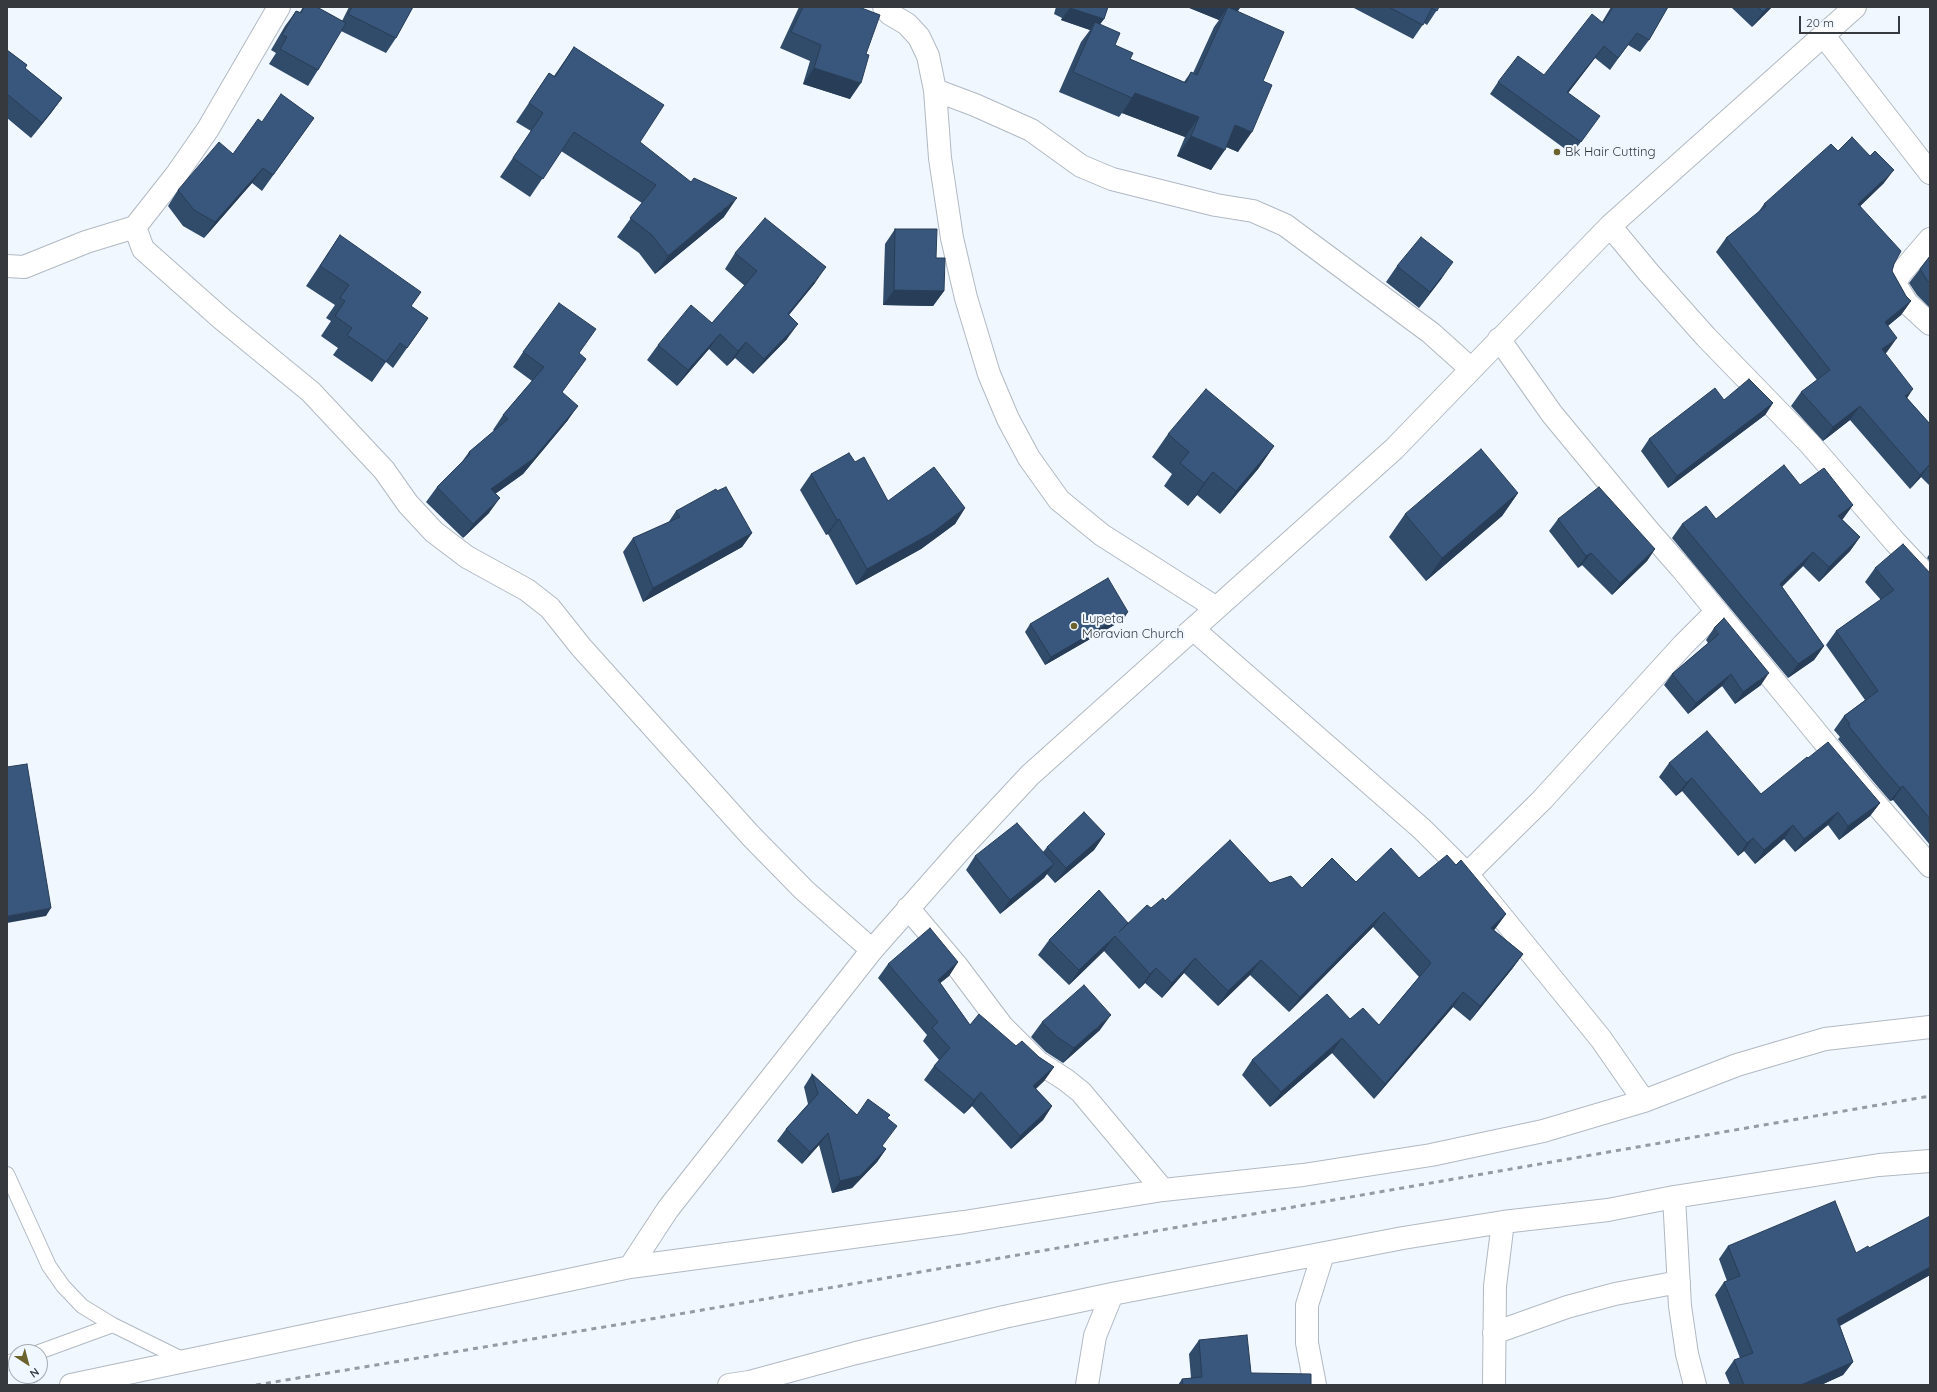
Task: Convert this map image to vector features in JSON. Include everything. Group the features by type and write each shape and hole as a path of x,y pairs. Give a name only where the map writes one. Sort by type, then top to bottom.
{"street":[{"path":"7,266 24,267 86,242 135,227 176,174 208,129 279,7"},
{"path":"884,7 890,14 907,24 919,37 928,56 935,90 940,158 952,238 966,298 989,374 1008,419 1030,458 1059,500 1102,535 1215,607"},
{"path":"630,1267 673,1203 872,950 908,908 1030,775 1215,607 1335,504 1388,455 1610,226 1855,7"},
{"path":"1824,36 1930,173"},
{"path":"935,90 975,105 1031,130 1081,166 1112,179 1216,205 1253,210 1285,225 1431,334 1471,369"},
{"path":"1610,226 1649,273 1701,331 1810,443 1895,542 1930,579"},
{"path":"135,227 143,249 217,314 312,392 384,470 408,504 434,532 467,556 527,590 550,608 582,647 750,836 804,890 872,950"},
{"path":"1930,239 1900,274 1895,284 1907,303 1930,324"},
{"path":"1499,339 1552,414 1716,612 1930,866"},
{"path":"1467,874 1542,800 1673,656 1716,612"},
{"path":"1193,628 1422,829 1467,874 1601,1039 1644,1101"},
{"path":"908,908 957,966 1002,1026 1038,1062 1066,1080 1081,1092 1163,1190"},
{"path":"71,1385 630,1267 964,1222 1163,1190 1303,1174 1431,1155 1543,1131 1644,1101 1737,1066 1825,1039 1930,1027"},
{"path":"729,1385 749,1382 856,1352 1004,1317 1112,1294 1403,1238 1503,1222 1608,1210 1674,1197 1878,1165 1930,1161"},
{"path":"1674,1197 1679,1282 1687,1354 1695,1385"},
{"path":"1494,1385 1495,1286 1503,1222"},
{"path":"1315,1385 1307,1343 1307,1305 1323,1254"},
{"path":"1494,1333 1567,1307 1615,1294 1679,1282"},
{"path":"1087,1385 1094,1336 1112,1294"}],"lane":[{"path":"7,1174 31,1230 49,1266 59,1281 82,1306 113,1325 187,1361"},
{"path":"48,1349 113,1325"}],"building":[{"path":"304,7 317,7 346,23 318,70 280,49 287,37 282,35 296,11 301,13"},
{"path":"352,7 413,7 396,38 348,14"},
{"path":"803,7 859,7 880,15 866,54 869,55 861,83 814,68 821,45 791,32"},
{"path":"1070,7 1108,7 1104,19"},
{"path":"1228,7 1284,32 1263,81 1272,85 1252,132 1235,125 1225,150 1191,136 1199,117 1135,93 1132,98 1073,72 1095,22 1120,33 1115,45 1133,53 1130,59 1186,83 1191,72 1197,75"},
{"path":"1389,7 1439,7 1437,11 1432,8 1423,25"},
{"path":"1613,7 1668,7 1649,40 1637,33 1618,58 1604,46 1567,92 1600,116 1581,142 1498,82 1518,56 1544,75 1592,14 1603,23"},
{"path":"1758,7 1768,7 1763,12"},
{"path":"574,47 664,105 640,142 691,182 694,178 737,198 668,256 652,235 630,218 656,185 574,132 543,179 513,158 543,113 529,103 549,73 555,77"},
{"path":"7,50 27,65 25,68 62,98 42,123 7,94"},
{"path":"281,94 314,118 273,175 263,168 215,222 194,210 178,190 219,142 233,154 258,119 262,122"},
{"path":"1852,137 1870,156 1875,151 1894,170 1858,204 1901,251 1892,271 1906,296 1911,301 1885,322 1897,338 1882,349 1913,389 1905,396 1930,424 1930,464 1920,475 1860,406 1833,427 1801,392 1830,370 1726,238 1766,206 1764,204 1831,144 1838,151"},
{"path":"765,218 826,267 788,314 798,324 764,359 746,342 738,351 720,334 688,370 658,345 691,305 712,323 757,271 735,253"},
{"path":"895,229 937,229 936,258 945,258 944,291 894,290"},
{"path":"340,235 421,292 411,306 428,318 407,348 400,343 386,362 347,335 352,328 335,316 345,301 340,298 349,285 320,266"},
{"path":"1421,237 1453,262 1430,292 1397,266"},
{"path":"1930,256 1930,283 1920,269"},
{"path":"559,303 596,329 579,353 586,359 562,392 578,406 533,459 491,489 500,498 473,524 437,487 470,454 469,452 508,419 503,415 544,367 523,352"},
{"path":"1749,379 1773,403 1677,476 1649,439 1715,388 1724,400"},
{"path":"1206,389 1274,446 1236,491 1213,472 1204,483 1180,463 1189,452 1168,434"},
{"path":"1481,449 1518,493 1442,558 1405,514"},
{"path":"849,453 855,462 864,457 888,501 934,467 965,508 932,533 867,569 839,519 837,520 811,474"},
{"path":"1784,465 1800,485 1824,468 1853,505 1838,516 1860,537 1829,567 1813,552 1780,584 1824,646 1798,664 1682,524 1706,506 1716,519"},
{"path":"726,487 752,533 653,588 633,538 680,517 676,511 716,489 717,491"},
{"path":"1599,487 1655,549 1620,583 1591,553 1586,556 1558,519"},
{"path":"1903,544 1930,573 1930,819 1903,786 1900,788 1881,766 1848,725 1850,724 1844,716 1878,691 1836,631 1894,590 1875,568"},
{"name":"Lupeta Moravian Church","path":"1108,578 1128,612 1051,657 1030,624"},
{"path":"1724,618 1769,673 1743,692 1731,674 1696,703 1672,674 1719,634 1714,628"},
{"path":"1707,731 1761,794 1828,742 1880,803 1848,826 1838,812 1804,839 1793,825 1764,850 1753,838 1747,843 1692,778 1686,783 1669,763"},
{"path":"27,764 51,908 7,916 7,767"},
{"path":"1084,812 1105,834 1066,868 1047,847"},
{"path":"1017,823 1054,864 1010,900 975,856"},
{"path":"1230,840 1270,883 1291,876 1302,888 1332,858 1356,882 1391,848 1419,878 1447,855 1456,865 1461,860 1506,914 1491,928 1523,954 1480,1006 1463,992 1385,1084 1342,1038 1281,1092 1252,1060 1327,994 1350,1019 1363,1008 1379,1025 1431,963 1384,912 1300,997 1261,960 1228,991 1195,958 1172,983 1156,968 1150,974 1115,936 1079,970 1049,940 1099,890 1128,923 1119,932 1147,905 1151,908 1163,898 1165,901"},
{"path":"930,928 958,962 938,980 970,1025 979,1014 1016,1046 1022,1041 1039,1057 1054,1067 1033,1086 1052,1106 1020,1136 981,1092 974,1100 934,1066 950,1048 932,1028 938,1022 888,964"},
{"path":"1084,985 1111,1015 1074,1048 1057,1037 1042,1022"},
{"path":"812,1074 857,1115 868,1099 890,1115 887,1118 897,1126 882,1146 886,1149 860,1176 840,1181 828,1133 810,1152 786,1129 818,1094"},
{"path":"1835,1201 1856,1253 1868,1246 1869,1248 1930,1216 1930,1267 1837,1319 1853,1362 1801,1385 1744,1385 1734,1360 1753,1353 1724,1282 1740,1276 1728,1246"},
{"path":"1247,1335 1251,1373 1311,1374 1311,1385 1183,1385 1182,1379 1202,1377 1199,1340"}],"railway":[{"path":"256,1385 622,1324 1930,1096"}],"place":[{"name":"Bk Hair Cutting","path":"1557,152"},
{"name":"Lupeta Moravian Church","path":"1074,626"}]}
